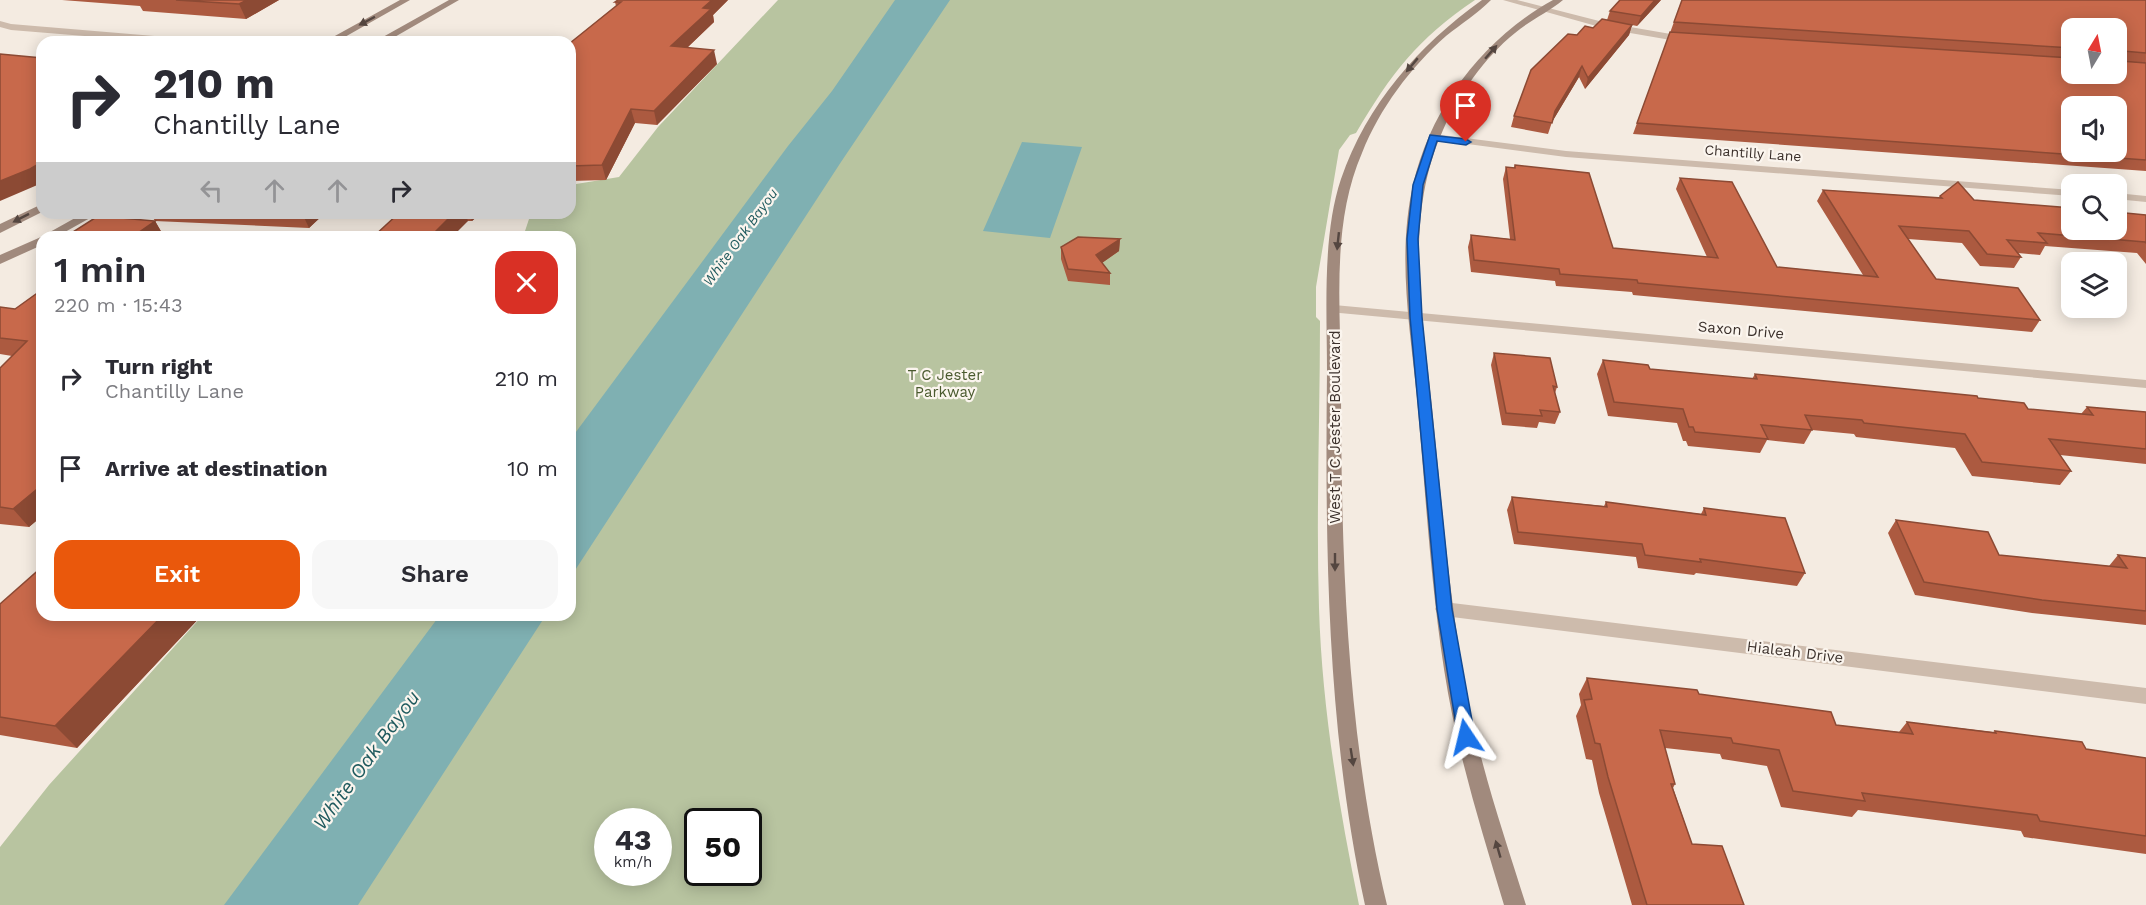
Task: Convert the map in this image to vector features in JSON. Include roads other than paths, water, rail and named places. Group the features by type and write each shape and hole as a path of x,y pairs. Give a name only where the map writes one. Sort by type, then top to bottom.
{"main road":[{"path":"340,36 406,0"},
{"path":"391,36 455,0"},
{"name":"West T C Jester Boulevard","path":"1376,905 1347,728 1336,579 1334,272 1346,182 1361,143 1390,91 1423,52 1456,21 1487,0"},
{"path":"1515,905 1466,737 1444,609 1416,317 1413,239 1418,185 1434,137 1462,86 1499,43 1540,9 1559,0"},
{"path":"0,229 36,210"},
{"path":"58,231 82,219"},
{"path":"0,260 36,243"}],"street":[{"path":"1507,0 1607,26 1703,41"},
{"path":"0,24 11,27 118,36"},
{"name":"Chantilly Lane","path":"1434,137 1566,154 2061,192"},
{"path":"2127,197 2146,199"},
{"name":"Saxon Drive","path":"1334,309 2146,384"},
{"name":"Hialeah Drive","path":"1444,609 2146,696"}],"water":[{"name":"White Oak Bayou","path":"895,0 950,0 841,162 576,569 576,432 788,146 832,91"},
{"path":"1022,142 1082,147 1050,238 983,231"},
{"name":"White Oak Bayou","path":"436,621 542,621 358,905 224,905"}],"park label":[{"name":"T C Jester Parkway","path":"945,384"}]}
